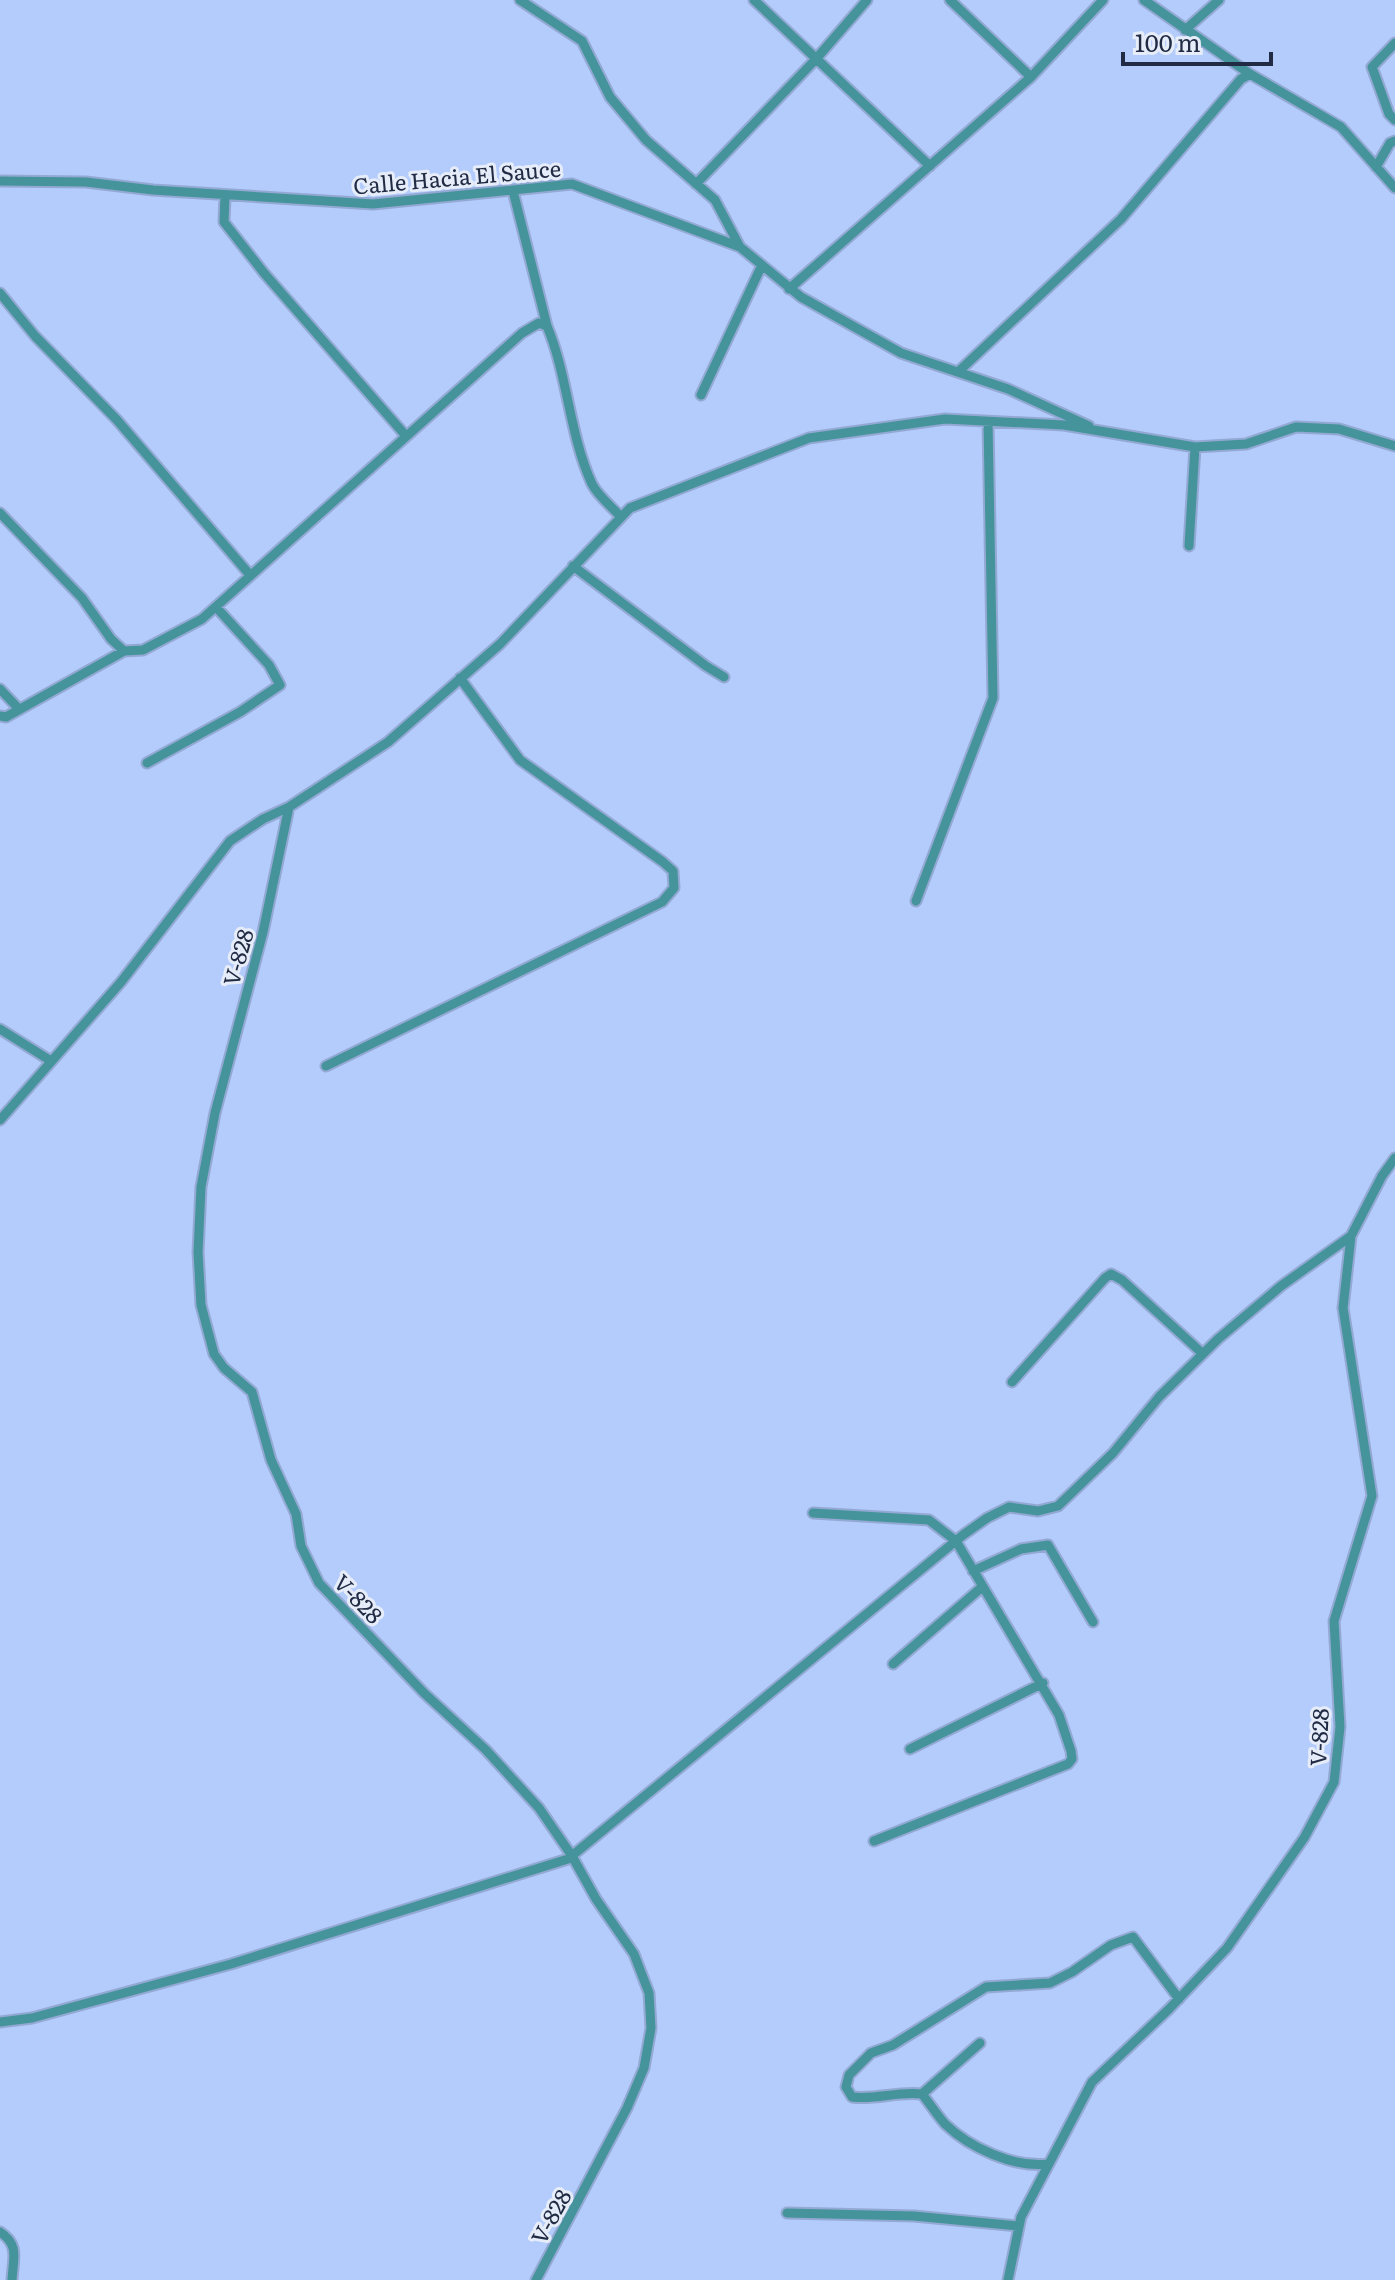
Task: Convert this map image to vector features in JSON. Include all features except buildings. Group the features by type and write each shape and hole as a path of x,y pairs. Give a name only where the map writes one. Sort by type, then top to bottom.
{"street":[{"path":"520,0 582,41 610,97 646,140 715,200 740,247"},
{"path":"754,0 930,166"},
{"path":"696,184 816,59 867,0"},
{"path":"950,0 1031,77"},
{"path":"789,289 1031,77 1103,0"},
{"path":"1144,0 1250,74 1341,127 1395,188"},
{"path":"1185,30 1219,0"},
{"path":"1395,43 1372,67 1389,114 1395,120"},
{"path":"958,372 1121,219 1241,79 1250,74"},
{"path":"1376,167 1390,143 1395,141"},
{"name":"Calle Hacia El Sauce","path":"0,181 86,182 373,204 572,184 740,247 789,289 901,353 1008,389 1099,431"},
{"path":"513,191 567,403 593,486 621,517"},
{"path":"225,195 224,222 264,273 406,436"},
{"path":"701,395 762,265"},
{"path":"0,293 35,336 117,420 250,575"},
{"path":"0,716 6,717 124,651 143,650 202,619 522,333 539,323 547,326"},
{"path":"0,1120 121,982 230,841 263,819 289,807 388,742 500,644 630,508 809,438 945,419 1064,425 1195,447 1246,444 1296,427 1339,429 1395,446"},
{"path":"916,901 993,698 988,422"},
{"path":"1189,546 1195,447"},
{"path":"0,513 82,598 111,639 124,651"},
{"path":"573,566 724,677"},
{"path":"147,763 240,712 280,685 269,665 216,607"},
{"path":"326,1066 662,902 674,888 673,871 663,862 520,760 460,678"},
{"path":"0,689 19,709"},
{"name":"V-828","path":"289,807 263,932 219,1099 201,1187 198,1252 201,1305 214,1354 224,1368 252,1392 271,1460 296,1514 301,1546 319,1583 424,1693 486,1750 539,1808 634,1954 649,1993 651,2028 644,2068 627,2108 536,2280"},
{"path":"0,1029 51,1061"},
{"name":"V-828","path":"1008,2280 1021,2217 1092,2082 1227,1948 1304,1838 1334,1782 1340,1727 1334,1621 1372,1496 1343,1308 1351,1236 1382,1176 1395,1158"},
{"path":"0,2022 48,2014 231,1964 572,1856 987,1518 1009,1507 1038,1511 1058,1506 1081,1486 1159,1397 1203,1354 1281,1286 1351,1236"},
{"path":"1012,1382 1111,1274 1122,1280 1203,1354"},
{"path":"813,1513 929,1520 956,1541 1043,1683 1059,1715 1071,1751 1072,1759 1068,1764 874,1841"},
{"path":"973,1571 1021,1549 1048,1545 1093,1622"},
{"path":"893,1664 982,1587"},
{"path":"910,1749 1043,1683"},
{"path":"1048,2164 1030,2166 1019,2163 968,2142 945,2123 922,2094 910,2092 866,2099 852,2097 846,2087 849,2075 871,2053 893,2045 986,1987 1050,1983 1111,1945 1133,1937 1179,1999"},
{"path":"922,2094 980,2043"},
{"path":"787,2213 914,2216 1019,2226"},
{"path":"0,2232 12,2241 12,2280"}]}
